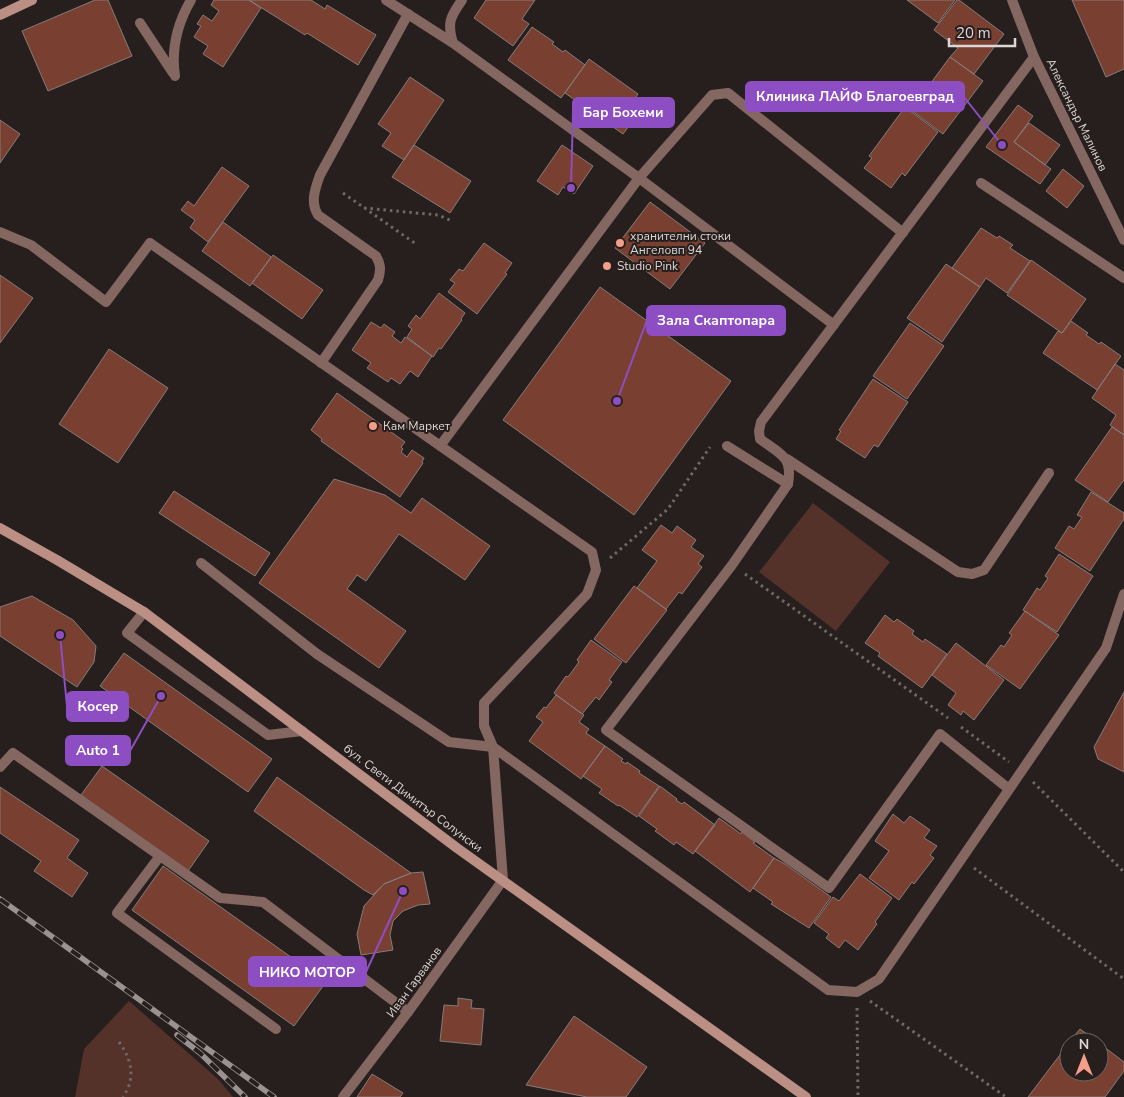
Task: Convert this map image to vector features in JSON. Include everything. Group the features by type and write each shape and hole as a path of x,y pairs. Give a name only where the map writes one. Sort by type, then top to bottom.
{"main road":[{"path":"0,15 32,0"},
{"name":"бул. Свети Димитър Солунски","path":"0,528 144,612 457,848 806,1097"}],"street":[{"path":"140,23 175,76 173,60 176,35 191,0"},
{"path":"386,0 453,43 639,178 834,325"},
{"path":"453,43 449,29 452,14 462,0"},
{"name":"Александър Малинов","path":"1012,0 1034,57 1124,240"},
{"path":"321,363 378,280 381,270 376,256 318,215 313,202 316,185 408,14"},
{"path":"1034,57 761,422 759,431 760,439 787,459 958,572 972,574 984,570 1049,473"},
{"path":"440,446 639,178 712,95 728,93 903,233"},
{"path":"981,183 1124,278"},
{"path":"0,232 32,245 106,302 150,243 592,552 596,570 587,594 484,703 484,726 493,747 503,880"},
{"path":"727,446 788,484"},
{"path":"787,459 790,472 788,484 732,565 606,730 829,888 940,734 1009,789"},
{"path":"201,563 317,654 449,742 493,747 828,990 857,992 879,979 1106,648 1124,594"},
{"path":"144,612 127,633 268,734 302,731"},
{"path":"0,767 13,753 220,898 263,902 408,1012"},
{"path":"160,856 117,913 276,1029"},
{"name":"Иван Гарванов","path":"343,1097 408,1012 503,880"}],"path":[{"path":"342,193 416,244"},
{"path":"364,208 438,215 452,220"},
{"path":"596,570 668,509 716,439 727,446"},
{"path":"732,565 949,719"},
{"path":"957,725 1022,771 1124,872"},
{"path":"961,859 1124,979"},
{"path":"857,992 858,1097"},
{"path":"857,992 1006,1097"},
{"path":"120,1042 127,1053 132,1071 131,1080 123,1097"}],"shaded area":[{"path":"813,503 890,562 836,631 759,572"},
{"path":"129,1001 218,1079 233,1097 75,1097 84,1049"}],"building":[{"path":"95,0 108,0 132,56 48,91 22,31"},
{"path":"214,0 249,0 261,8 223,67 203,54 208,46 194,37 201,26 197,24 203,15 212,21 219,11 211,5"},
{"path":"249,0 311,0 325,9 327,5 376,35 358,65"},
{"path":"486,0 535,0 522,19 529,24 513,46 474,18"},
{"path":"907,0 955,0 938,23"},
{"path":"957,0 1004,34 974,74 950,57 958,48 934,30"},
{"path":"1072,0 1124,0 1124,69 1106,77"},
{"path":"532,27 554,42 552,44 563,52 565,50 585,65 561,98 508,60"},
{"path":"950,57 983,81 943,134 911,110"},
{"path":"589,59 638,94 636,97 645,104 623,134 565,93"},
{"path":"410,77 444,100 404,160 382,146 391,133 378,124"},
{"path":"1018,105 1033,116 1014,142 1051,169 1040,184 986,147"},
{"path":"905,107 938,132 905,176 902,173 891,188 864,168 872,158 869,156"},
{"path":"0,120 20,134 0,163"},
{"path":"1029,123 1060,145 1045,165 1014,142"},
{"path":"414,145 471,181 450,213 392,177"},
{"path":"562,145 593,166 574,194 563,187 558,195 537,181"},
{"path":"222,167 249,186 208,242 190,228 195,220 181,210 188,201 194,206"},
{"path":"1063,169 1084,186 1067,208 1046,191"},
{"path":"650,202 705,243 670,289 615,248"},
{"path":"223,222 271,257 250,286 202,251"},
{"path":"981,228 1013,245 1010,248 1030,261 1007,293 986,278 980,287 952,268"},
{"path":"484,243 512,263 505,273 507,274 477,314 448,292 455,283 450,280 459,269 463,271"},
{"path":"273,255 323,290 302,319 252,283"},
{"path":"1031,260 1086,299 1062,333 1007,295"},
{"path":"946,264 980,287 942,342 907,318"},
{"path":"0,275 33,298 0,343"},
{"path":"600,287 731,381 634,515 503,420"},
{"path":"439,293 465,313 441,349 439,348 433,357 407,337 412,329 408,326 416,315 420,319"},
{"path":"1071,321 1088,333 1086,335 1099,344 1101,342 1121,356 1097,390 1043,353 1058,331 1062,333"},
{"path":"371,322 381,328 384,324 395,332 392,336 401,343 405,337 432,356 418,377 410,371 400,384 391,378 388,382 367,368 371,363 352,350"},
{"path":"910,323 944,346 907,399 873,376"},
{"path":"109,349 168,388 118,463 59,424"},
{"path":"1115,364 1124,370 1124,435 1110,425 1116,415 1092,398"},
{"path":"873,379 908,402 878,447 874,445 865,458 836,439 841,431 839,430"},
{"path":"337,393 405,442 401,447 403,449 401,452 407,457 412,450 424,458 423,463 400,497 321,441 322,439 311,430"},
{"path":"1112,427 1124,435 1124,480 1108,502 1075,480"},
{"path":"334,479 385,495 411,513 422,498 490,546 465,580 399,534 366,581 357,575 347,589 406,631 379,668 259,583"},
{"path":"174,491 270,553 255,576 159,513"},
{"path":"1091,492 1124,513 1124,519 1090,571 1055,548 1069,526 1074,529 1082,517 1077,515"},
{"path":"661,525 672,533 677,526 696,540 691,547 704,556 698,564 702,567 682,594 679,592 666,609 637,588 657,561 642,550"},
{"path":"1059,554 1093,576 1057,632 1023,610 1037,588 1040,590 1048,578 1045,576"},
{"path":"634,586 667,610 626,663 594,639"},
{"path":"32,596 73,620 96,646 94,662 77,687 0,636 0,607"},
{"path":"1025,611 1059,635 1020,689 986,665 1001,645 1004,647 1012,635 1009,633"},
{"path":"885,615 894,622 897,619 914,631 912,634 923,642 925,639 947,654 922,688 878,656 880,653 865,643"},
{"path":"591,640 622,662 609,680 612,682 599,700 596,697 582,714 554,693 579,662 577,660"},
{"path":"956,643 1004,680 974,720 963,711 961,715 948,705 956,693 932,675"},
{"path":"124,653 272,759 248,792 100,686"},
{"path":"1124,692 1124,772 1098,759 1094,747"},
{"path":"556,695 584,715 579,722 589,729 586,733 605,746 581,779 529,741 543,722 536,717"},
{"path":"605,746 623,759 621,761 626,764 627,762 640,771 639,773 659,786 637,817 599,793 602,789 583,776"},
{"path":"102,766 209,841 188,871 81,795"},
{"path":"277,777 411,873 384,884 373,895 364,890 254,811"},
{"path":"660,786 676,800 682,804 684,802 715,825 693,854 676,842 674,845 639,816"},
{"path":"0,787 79,840 67,858 88,873 72,897 34,871 41,861 0,833"},
{"path":"893,814 904,823 910,816 930,830 924,838 937,846 930,855 934,858 914,884 912,882 899,900 869,878 889,851 875,841"},
{"path":"719,818 741,834 742,832 755,842 753,843 774,858 750,892 695,851"},
{"path":"774,858 831,897 809,928 771,904 773,902 753,888"},
{"path":"163,866 326,982 294,1026 132,910"},
{"path":"423,872 430,904 418,905 403,911 393,921 390,935 393,950 361,955 357,934 364,906 384,884 411,873"},
{"path":"860,874 892,898 875,922 877,924 858,950 845,940 839,948 826,938 829,934 814,923 833,897 839,901"},
{"path":"458,998 472,1000 471,1008 484,1009 481,1045 440,1041 444,1005 458,1006"},
{"path":"574,1016 647,1067 626,1097 587,1097 526,1085"},
{"path":"1109,1051 1124,1062 1124,1071 1105,1097 1028,1097 1059,1056 1059,1082 1109,1082"},
{"path":"372,1074 403,1093 400,1097 357,1097"}],"railway":[{"path":"0,899 274,1097"},
{"path":"177,1035 200,1053 245,1097"}],"place":[{"name":"Клиника ЛАЙФ Благоевград","path":"1002,145"},
{"name":"Бар Бохеми","path":"571,188"},
{"name":"хранителни стоки Ангеловп 94","path":"620,243"},
{"name":"Studio Pink","path":"607,266"},
{"name":"Зала Скаптопара","path":"617,401"},
{"name":"Кам Маркет","path":"373,426"},
{"name":"Косер","path":"60,635"},
{"name":"Auto 1","path":"161,696"},
{"name":"НИКО МОТОР","path":"403,891"}]}
